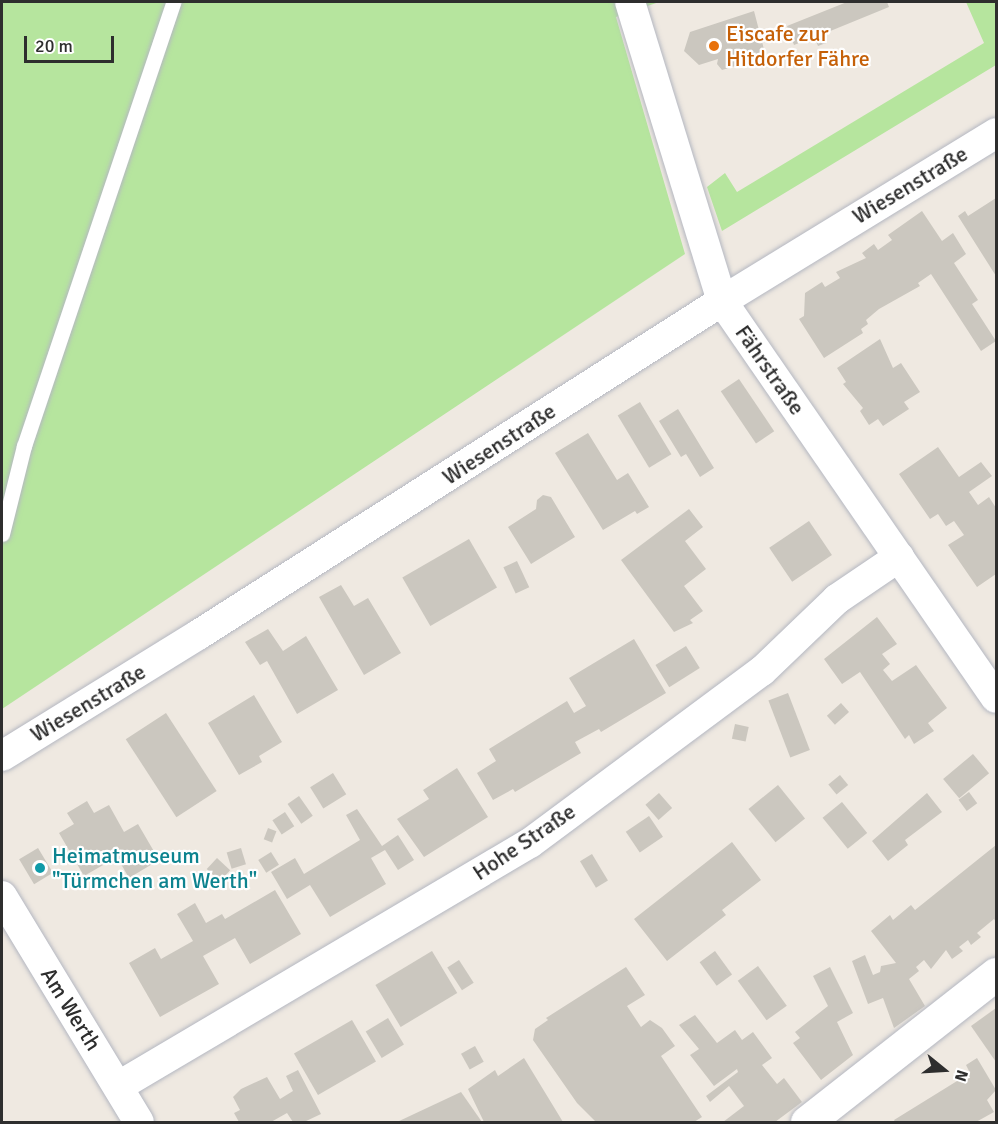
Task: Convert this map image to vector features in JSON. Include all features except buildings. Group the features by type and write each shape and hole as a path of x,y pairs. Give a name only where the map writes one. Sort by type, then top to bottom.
{"street":[{"name":"Fährstraße","path":"630,2 722,301 996,698"},
{"name":"Wiesenstraße","path":"2,756 208,629 722,301 996,133"},
{"name":"Hohe Straße","path":"119,1086 530,843 762,671 837,598 899,557"},
{"name":"Am Werth","path":"2,896 139,1122"},
{"path":"807,1122 996,974"}],"lane":[{"path":"2,534 24,446 173,2"}],"green space":[{"path":"2,2 659,2 616,17 685,254 2,709"},
{"path":"966,2 996,2 996,65 722,231 707,187 725,173 737,192 984,43"}],"place":[{"name":"Eiscafe zur Hitdorfer Fähre","path":"714,46"},
{"name":"Heimatmuseum \"Türmchen am Werth\"","path":"40,868"}]}
